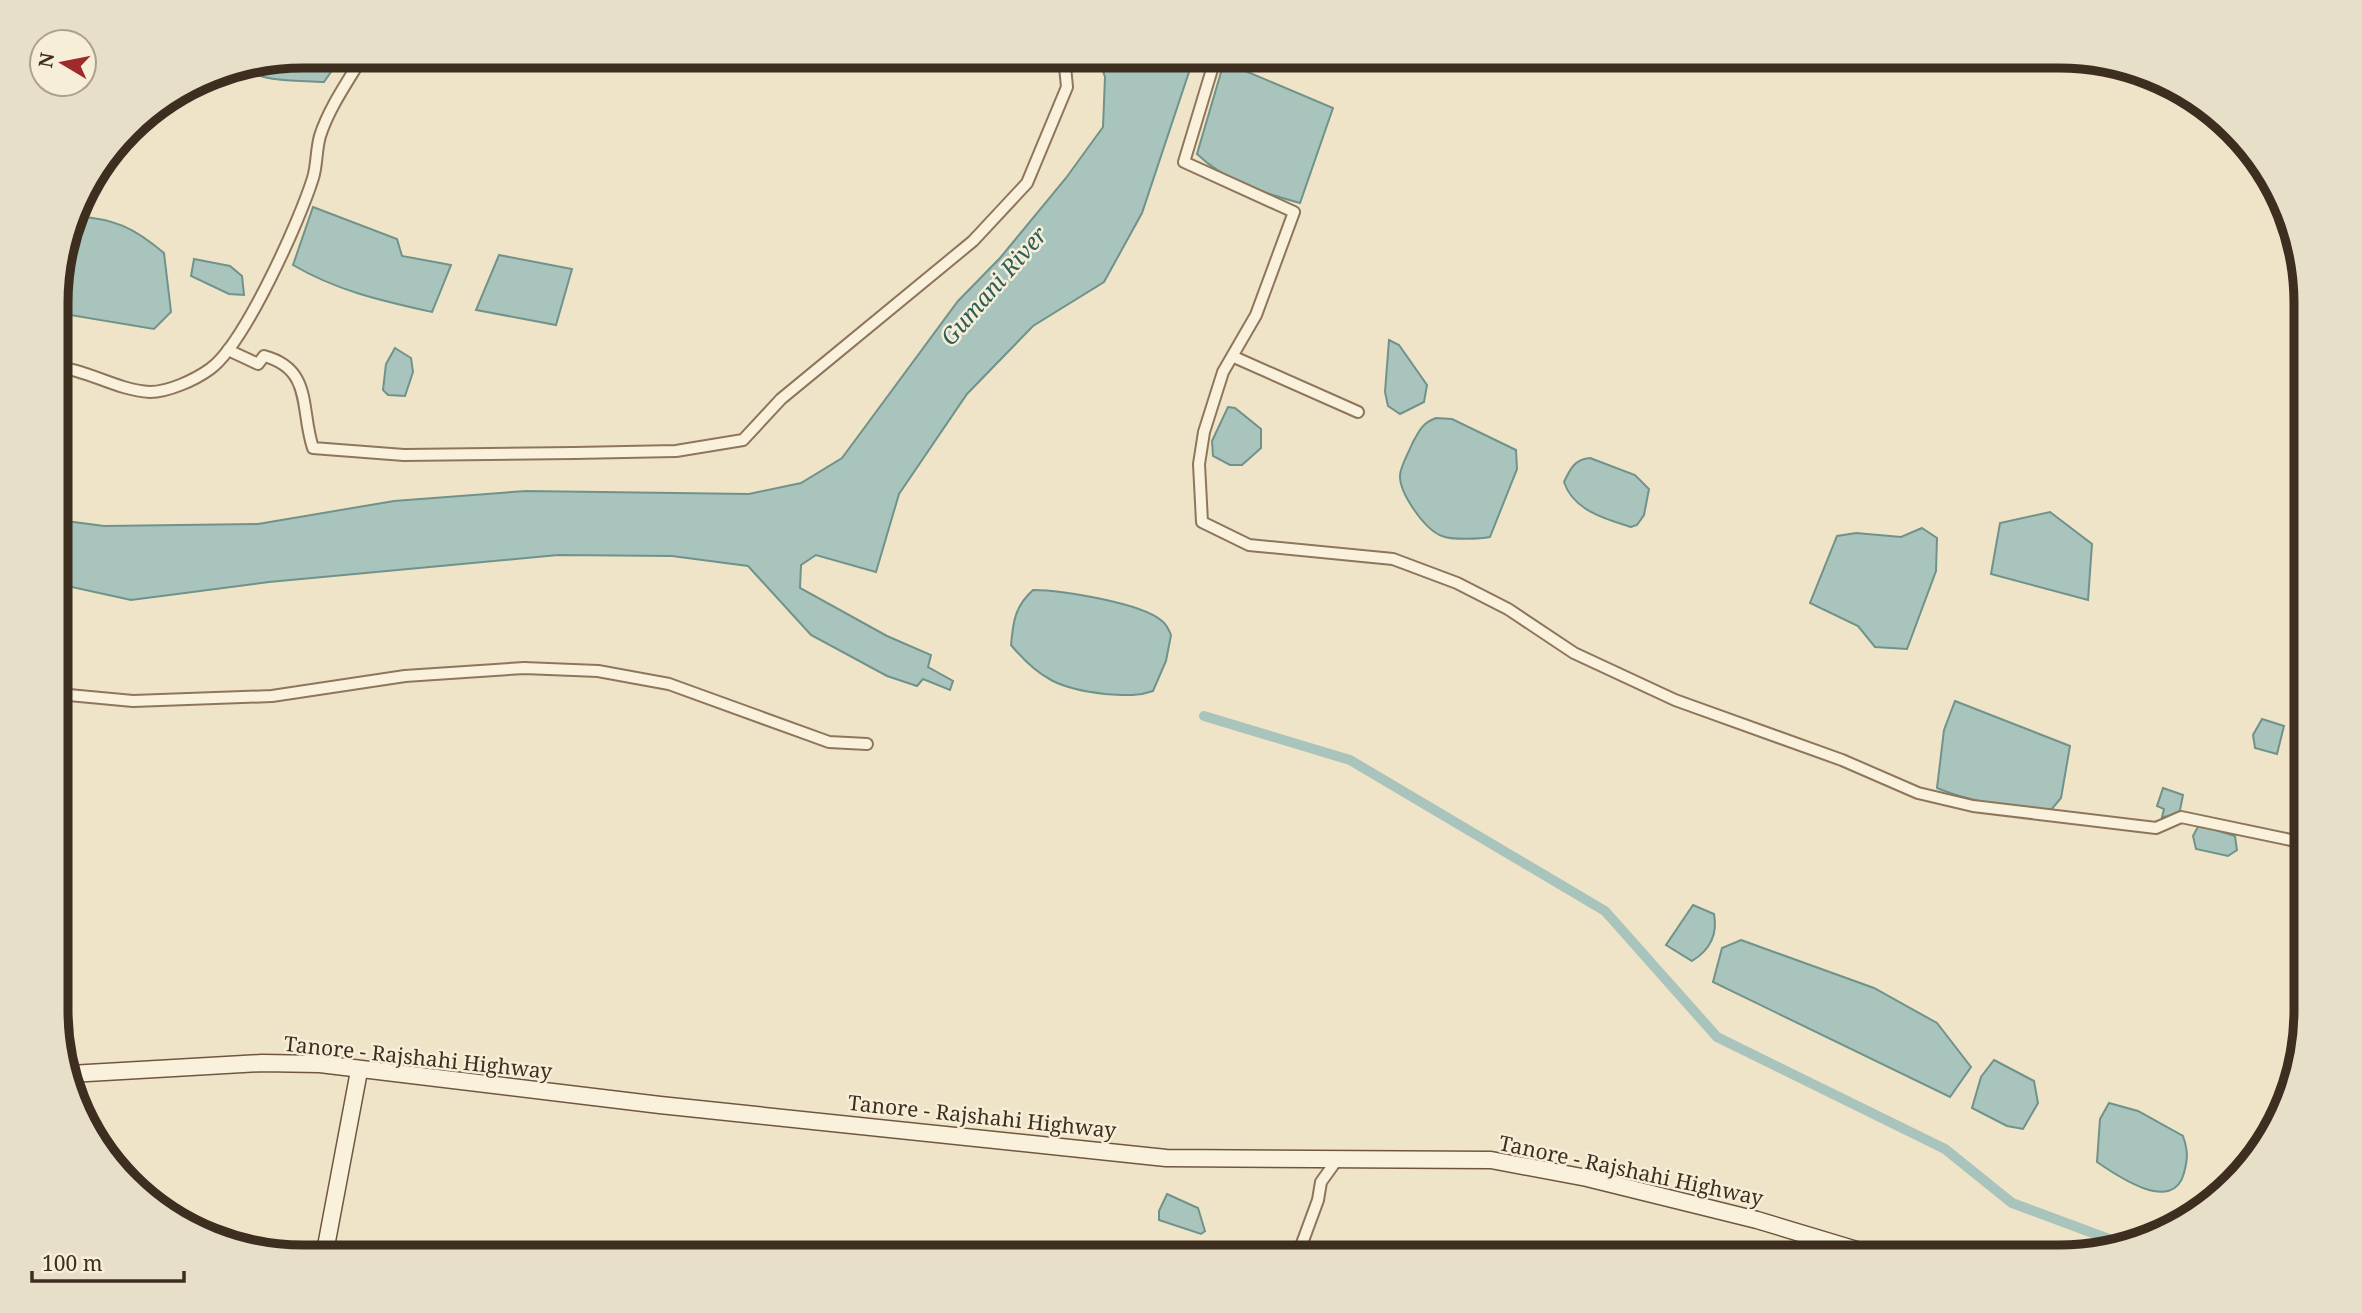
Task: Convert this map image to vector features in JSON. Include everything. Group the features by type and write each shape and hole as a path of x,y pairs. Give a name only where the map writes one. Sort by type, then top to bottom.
{"main road":[{"name":"Tanore - Rajshahi Highway","path":"77,1074 262,1063 320,1065 647,1104 848,1122 988,1141 1166,1158 1491,1160 1587,1178 1758,1220 1840,1244"},
{"path":"326,1245 359,1071"}],"street":[{"path":"68,368 79,370 115,386 152,392 186,382 211,369 228,349 294,233 314,175 320,136 357,68"},
{"path":"228,349 258,364 264,356 279,360 292,372 303,388 306,427 313,448 404,455 586,453 676,451 743,440 781,399 973,241 1027,183 1067,87 1065,68"},
{"path":"1212,68 1184,162 1294,212 1256,315 1223,372 1204,432 1199,464 1202,522 1249,545 1393,559 1457,583 1508,609 1574,653 1675,700 1831,756 1918,793 1973,806 2156,828 2181,817 2207,820 2293,840"},
{"path":"1234,357 1358,412"},
{"path":"68,695 133,701 272,696 405,676 524,668 598,671 668,684 829,742 867,744"},
{"path":"1302,1244 1318,1200 1321,1182 1339,1157"}],"water":[{"path":"334,68 324,82 254,74 273,70"},
{"name":"Gumani River","path":"1102,68 1190,68 1142,213 1104,282 1033,326 967,394 899,494 876,572 816,555 801,565 800,588 887,636 931,655 928,667 953,681 950,690 923,679 917,686 887,676 811,635 748,566 672,556 558,555 269,582 131,600 68,586 68,521 104,526 258,524 394,501 526,491 749,494 801,483 842,458 958,301 1000,258 1066,178 1103,127 1105,77"},
{"path":"1222,68 1238,68 1333,108 1300,203 1232,179 1197,154"},
{"path":"313,207 397,239 402,256 451,265 432,312 343,288 293,265"},
{"path":"85,217 123,226 164,253 171,312 154,329 68,315 70,273"},
{"path":"499,255 572,269 556,325 476,310"},
{"path":"194,259 230,266 242,276 244,295 229,294 191,276"},
{"path":"1389,340 1399,345 1427,385 1424,402 1400,414 1388,406 1385,392"},
{"path":"395,348 411,358 413,372 405,396 388,395 383,390 386,364"},
{"path":"1228,407 1235,408 1261,429 1261,448 1242,465 1230,465 1213,456 1212,441"},
{"path":"1436,418 1452,419 1516,450 1517,469 1490,537 1459,539 1442,536 1421,519 1408,501 1401,483 1402,467 1421,428"},
{"path":"1590,458 1635,475 1649,489 1644,515 1637,525 1631,527 1591,512 1568,492 1564,482 1571,469 1580,460"},
{"path":"2050,512 2092,544 2088,600 1991,574 2000,523"},
{"path":"1922,528 1937,538 1936,571 1907,649 1875,647 1858,626 1810,603 1837,536 1856,533 1901,537"},
{"path":"1033,590 1062,592 1120,603 1152,614 1162,621 1171,635 1166,661 1153,691 1124,695 1076,689 1052,681 1032,667 1011,645 1016,615 1022,602"},
{"path":"1955,701 2070,746 2061,798 2051,810 1979,801 1937,788 1944,730"},
{"path":"2262,719 2284,726 2277,754 2255,748 2253,735"},
{"path":"2163,788 2183,795 2179,815 2162,817 2164,809 2157,806"},
{"path":"2199,825 2235,836 2237,850 2228,856 2196,849 2193,836"},
{"path":"1693,905 1714,914 1715,929 1708,947 1692,961 1666,945"},
{"path":"1741,940 1874,988 1937,1023 1971,1067 1950,1097 1713,982 1722,948"},
{"path":"1994,1060 2034,1081 2038,1103 2023,1129 2007,1126 1972,1108 1981,1077"},
{"path":"2109,1103 2138,1111 2183,1136 2187,1159 2178,1185 2168,1191 2143,1188 2097,1162 2100,1119"},
{"path":"1167,1194 1198,1208 1205,1231 1201,1234 1159,1220 1159,1211"}],"waterway":[{"path":"1204,716 1350,760 1605,911 1717,1037 1945,1149 2012,1203 2108,1239"}]}
